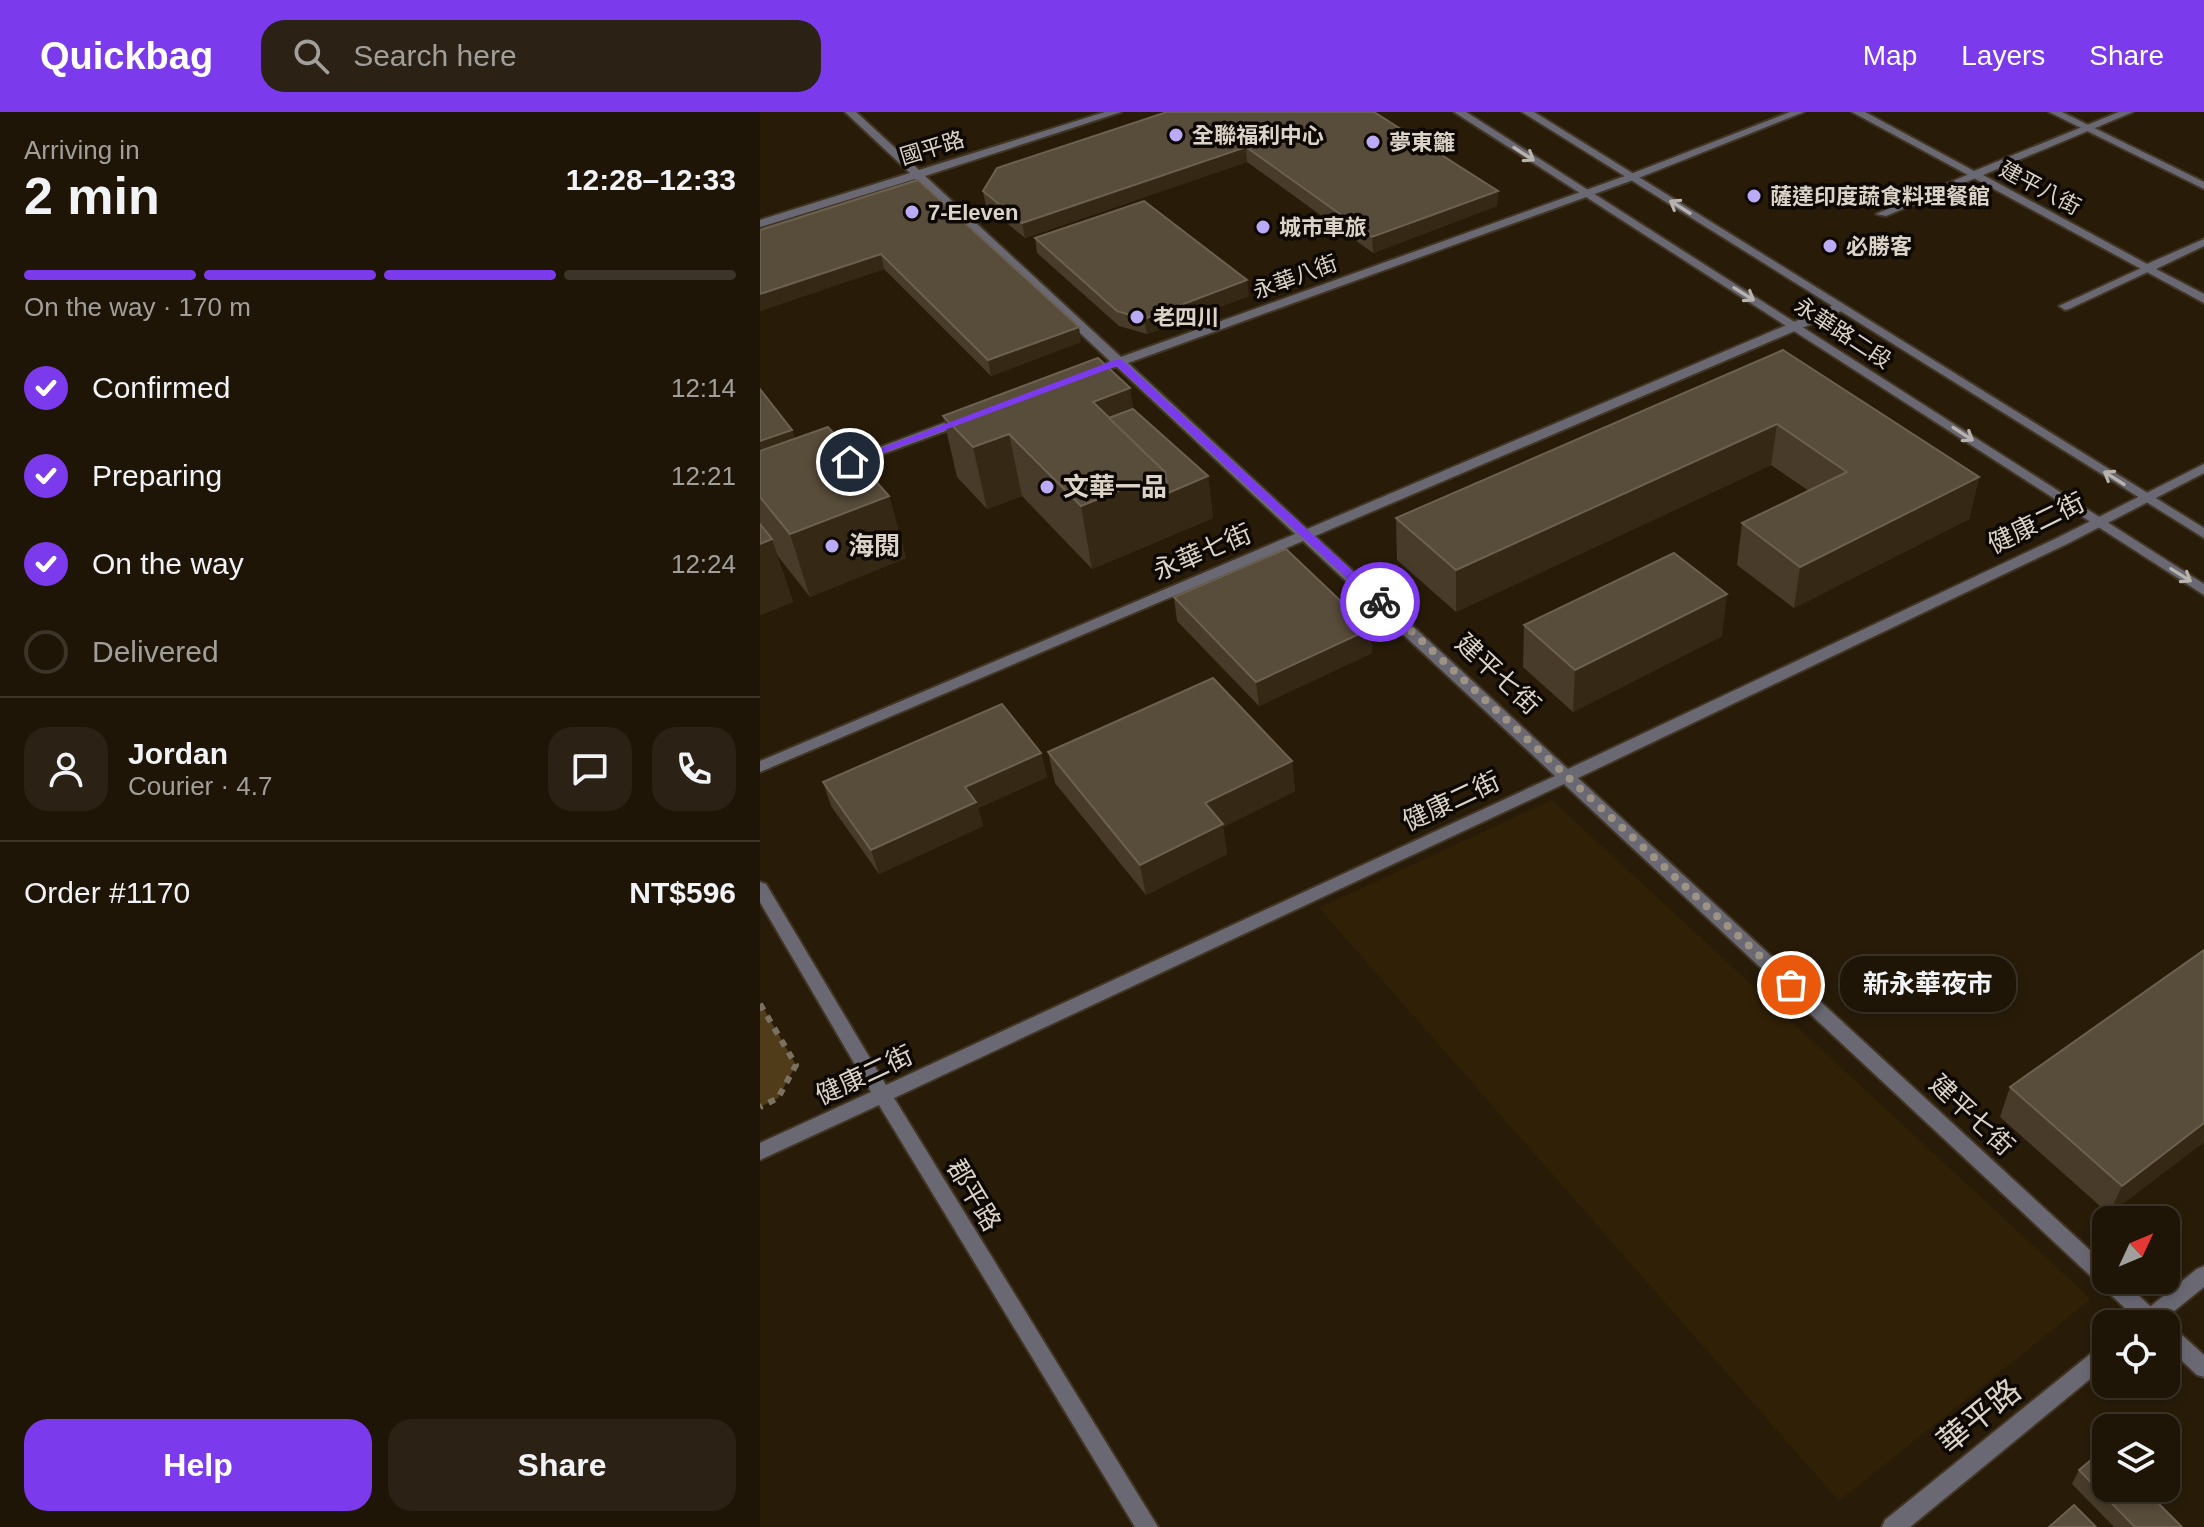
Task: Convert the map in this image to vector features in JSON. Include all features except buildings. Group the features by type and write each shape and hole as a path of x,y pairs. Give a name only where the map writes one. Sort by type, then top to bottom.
{"street":[{"name":"建平七街","path":"850,112 1111,365 1307,534 2092,1265"},
{"name":"國平路","path":"760,224 1116,112"},
{"name":"永華路二段","path":"1459,112 2204,590"},
{"name":"永華路二段","path":"1527,112 2204,534"},
{"name":"永華八街","path":"1111,365 1632,177 1799,112"},
{"name":"建平八街","path":"1857,112 2204,299"},
{"path":"2054,112 2204,186"},
{"path":"1882,214 2128,112"},
{"path":"2065,306 2204,242"},
{"name":"永華七街","path":"760,767 1840,307"},
{"path":"820,473 984,412"},
{"name":"健康二街","path":"760,1152 1566,777 2204,468"},
{"name":"郡平路","path":"760,888 882,1095 1147,1527"},
{"path":"2164,1310 2204,1275"},
{"name":"建平七街","path":"2122,1294 2138,1310"},
{"path":"2180,1346 2204,1368"},
{"name":"華平路","path":"1893,1527 2092,1365"}],"path":[{"path":"760,1004 796,1065 778,1098 760,1107"}],"shaded area":[{"path":"1552,800 2091,1299 1839,1501 1319,908"},
{"path":"760,1002 796,1065 778,1098 760,1107"}],"way so far":[{"path":"1380,602 1791,985"}],"place":[{"name":"全聯福利中心","path":"1176,135"},
{"name":"夢東籬","path":"1373,142"},
{"name":"薩達印度蔬食料理餐館","path":"1754,196"},
{"name":"7-Eleven","path":"912,212"},
{"name":"城市車旅","path":"1263,227"},
{"name":"必勝客","path":"1830,246"},
{"name":"老四川","path":"1137,317"},
{"name":"文華一品","path":"1047,487"},
{"name":"海閱","path":"832,546"},
{"name":"新永華夜市","path":"1791,985"}],"route":[{"path":"850,462 1118,362 1380,602"}]}
